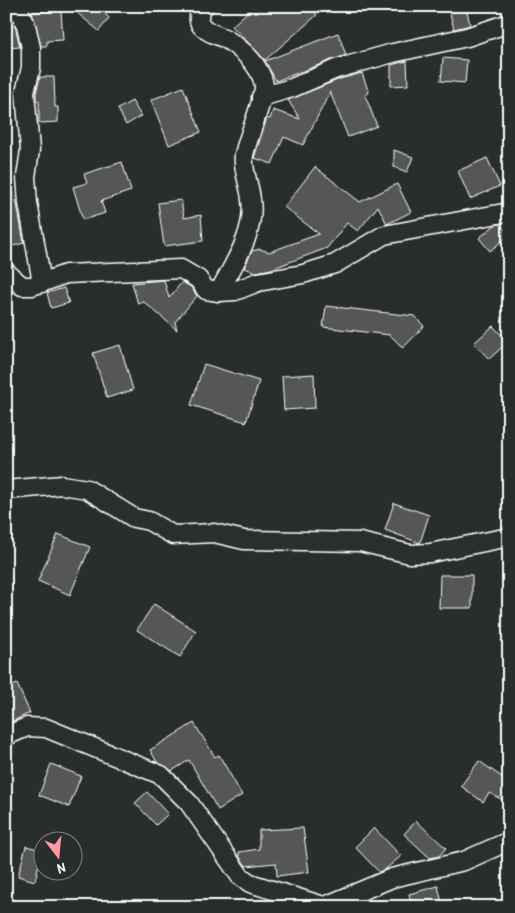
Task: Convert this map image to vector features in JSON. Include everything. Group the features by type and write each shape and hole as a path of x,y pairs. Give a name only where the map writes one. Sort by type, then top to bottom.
{"street":[{"path":"17,6 26,25 31,48 31,68 26,92 30,150 26,177 28,202 42,283"},
{"path":"204,6 198,16 199,22 204,29 226,40 244,53 254,64 264,86 244,157 248,188 252,199 251,217 236,260 219,292"},
{"path":"261,97 292,88 336,69 393,53 467,37 509,23"},
{"path":"6,272 22,286 32,286 66,274 181,269 198,279 206,290 219,292 234,291 258,282 303,274 335,264 384,235 509,212"},
{"path":"6,490 62,484 87,489 134,518 149,521 173,535 214,534 244,540 360,542 410,554 430,553 509,537"},
{"path":"6,736 28,727 46,728 161,775 181,792 240,876 250,883 326,906 392,878 464,861 509,841"}],"building":[{"path":"69,6 98,6 109,18 99,31"},
{"path":"254,6 309,6 317,15 265,60 232,26"},
{"path":"448,6 466,6 470,25 454,29"},
{"path":"61,11 63,40 47,41 47,46 41,46 32,12"},
{"path":"15,26 20,47 6,48 6,28"},
{"path":"338,33 346,55 276,81 265,61"},
{"path":"443,58 467,60 465,83 441,81"},
{"path":"407,61 408,85 391,86 391,65"},
{"path":"362,73 369,93 365,95 377,126 348,137 330,92 303,145 284,137 272,164 254,158 267,118 270,119 273,110 300,119 288,100 340,79"},
{"path":"40,77 54,77 55,107 58,107 58,122 39,123 39,101 36,101 36,93"},
{"path":"183,87 201,132 169,145 151,100"},
{"path":"132,101 141,116 126,125 118,109"},
{"path":"394,150 413,157 407,172 394,167"},
{"path":"487,158 500,186 470,199 458,171"},
{"path":"122,162 131,191 101,201 105,213 83,220 73,187 87,183 84,174"},
{"path":"315,167 360,202 397,184 411,212 387,224 378,206 358,231 347,223 327,248 271,269 256,272 244,268 252,251 260,249 269,252 319,234 284,207"},
{"path":"10,179 24,243 6,248 6,180"},
{"path":"181,200 184,218 201,215 203,241 164,246 158,203"},
{"path":"500,224 509,235 490,251 479,238 495,225"},
{"path":"164,280 169,298 182,282 191,287 197,296 175,322 177,330 144,302 138,304 132,283"},
{"path":"64,288 69,303 51,308 47,293"},
{"path":"326,306 414,316 424,326 403,348 390,335 323,327"},
{"path":"493,326 508,342 489,359 474,343"},
{"path":"120,345 133,390 107,398 93,353"},
{"path":"204,364 259,381 246,422 191,405"},
{"path":"314,374 315,408 284,410 282,376"},
{"path":"394,503 429,515 420,543 385,530"},
{"path":"58,534 90,547 70,595 38,581"},
{"path":"440,575 472,575 472,608 439,608"},
{"path":"154,604 196,631 180,657 137,630"},
{"path":"17,684 30,713 6,724 6,689"},
{"path":"194,723 215,757 219,755 242,795 218,810 189,760 172,771 157,762 150,750"},
{"path":"479,761 509,782 509,803 489,793 483,802 461,786"},
{"path":"51,764 81,776 69,807 39,795"},
{"path":"147,792 168,814 156,825 135,803"},
{"path":"416,821 446,848 439,856 430,858 404,834"},
{"path":"303,828 309,872 277,876 276,863 246,866 239,856 239,852 259,849 259,830"},
{"path":"374,828 401,856 379,872 355,847"},
{"path":"26,846 32,848 32,880 35,881 18,876"},
{"path":"438,886 443,907 412,907 409,894"}]}
